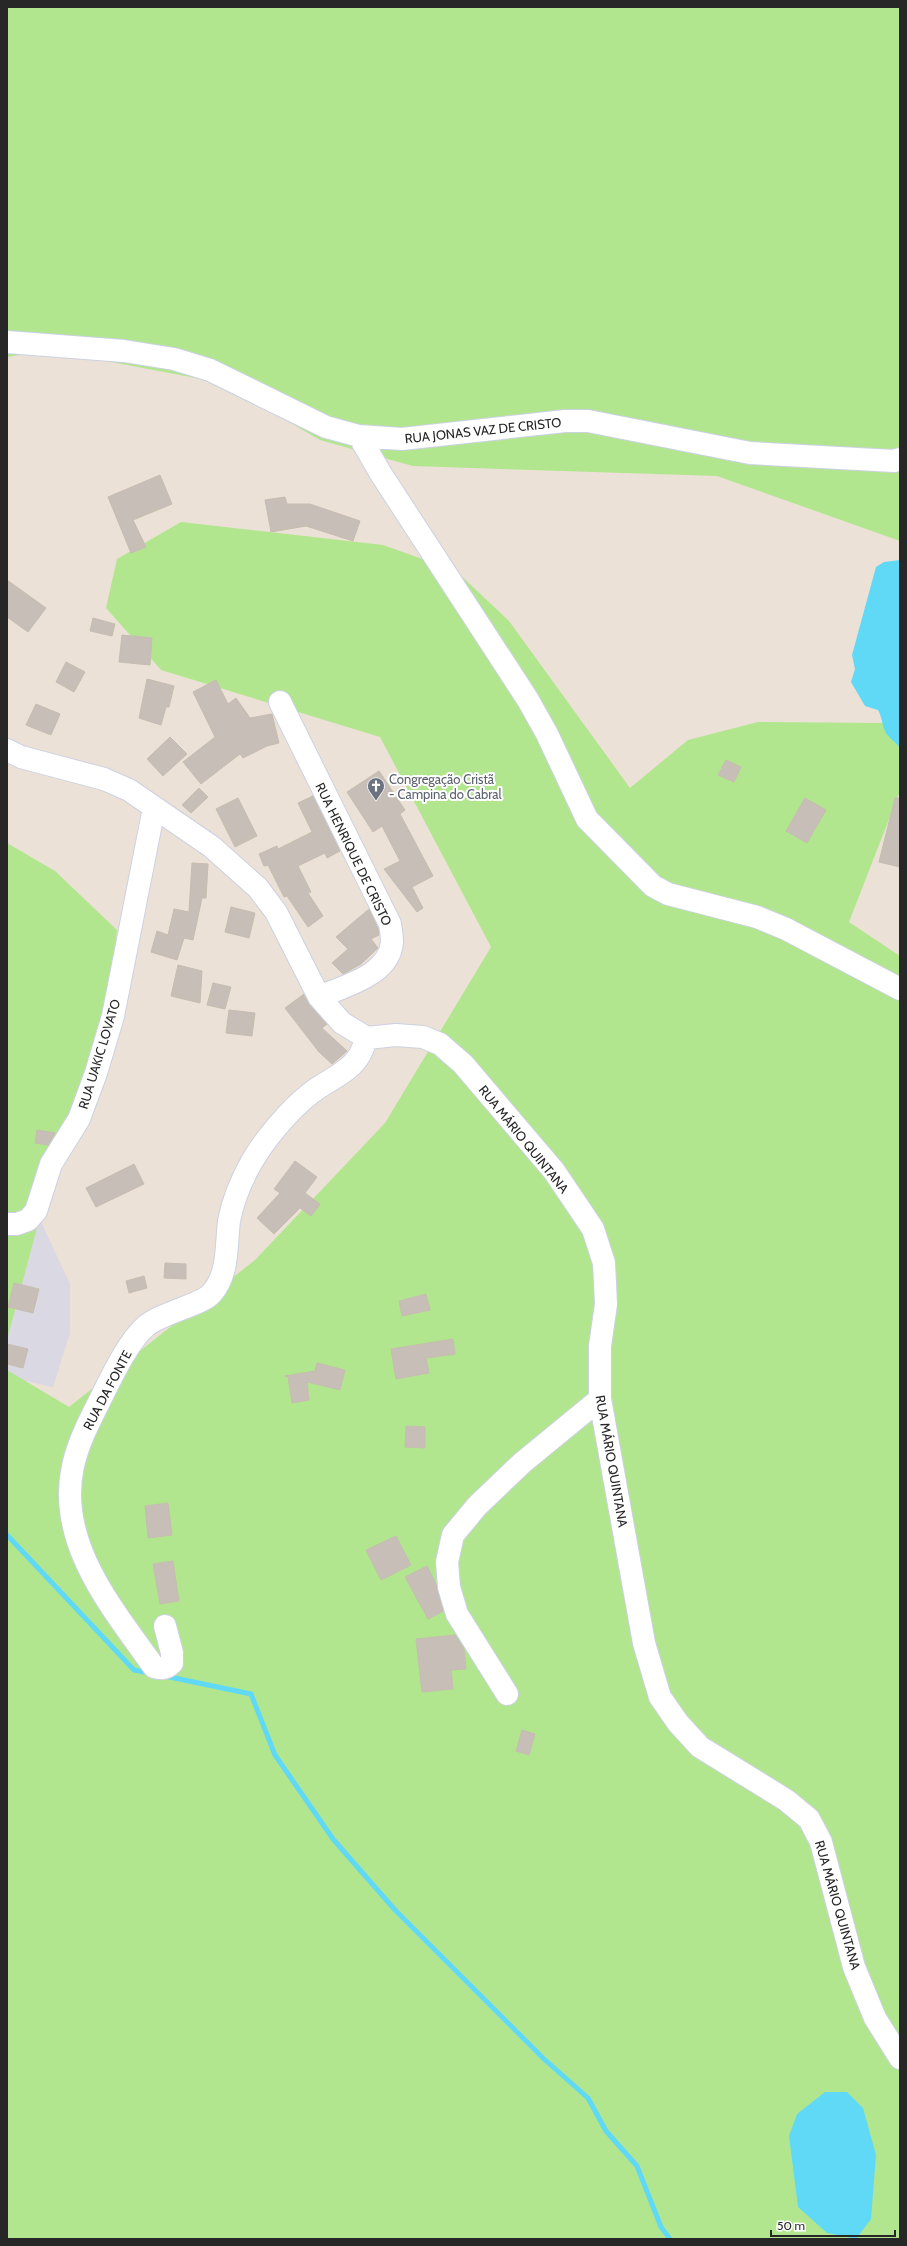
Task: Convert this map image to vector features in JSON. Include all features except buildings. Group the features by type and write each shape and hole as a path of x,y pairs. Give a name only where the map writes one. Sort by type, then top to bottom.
{"street":[{"name":"RUA JONAS VAZ DE CRISTO","path":"7,342 124,351 174,359 210,370 326,427 359,436 402,439 565,421 588,421 750,453 900,459"},
{"path":"359,436 381,474 528,700 547,734 587,819 641,875 653,886 668,894 757,917 786,929 900,989"},
{"name":"RUA HENRIQUE DE CRISTO","path":"280,702 390,924 392,943 386,959 373,973 319,996"},
{"path":"7,750 20,756 104,779 129,790 212,847 258,888 276,912 319,996 342,1023 367,1038"},
{"name":"RUA UAKIC LOVATO","path":"7,1224 17,1224 28,1220 36,1211 52,1164 79,1119 96,1073 113,1016 154,808"},
{"name":"RUA MÁRIO QUINTANA","path":"367,1038 396,1035 423,1037 440,1044 463,1064 554,1171 593,1229 604,1270 606,1304 600,1346 600,1399 644,1643 660,1697 678,1722 700,1747 786,1800 809,1819 821,1842 854,1967 875,2018 900,2058"},
{"name":"RUA DA FONTE","path":"165,1626 172,1653 172,1663 167,1668 162,1669 154,1667 103,1594 84,1560 75,1532 70,1498 73,1466 81,1440 115,1370 145,1326 168,1313 210,1296 218,1286 224,1271 231,1212 239,1186 252,1160 286,1117 311,1093 347,1069 358,1058 367,1038"},
{"path":"507,1694 457,1614 449,1587 447,1562 453,1535 477,1506 522,1463 600,1399"}],"shaded area":[{"path":"36,1211 70,1284 70,1333 53,1387 7,1377 7,1224"}],"green space":[{"path":"7,7 900,7 900,541 717,476 413,466 320,440 222,383 48,350 7,357"},
{"path":"181,522 383,545 456,571 509,621 630,788 688,740 758,722 886,723 900,733 900,791 849,922 900,956 900,2239 7,2239 7,1370 69,1407 255,1260 385,1123 491,947 380,737 161,670 106,608 117,559"},
{"path":"7,843 55,871 117,930 105,1031 57,1153 7,1340"}],"water":[{"path":"900,560 900,748 886,733 878,710 865,706 851,682 855,669 852,655 876,567 884,562"},
{"path":"825,2092 847,2092 863,2108 876,2155 871,2219 856,2239 827,2233 798,2207 789,2136 797,2114"}],"waterway":[{"path":"7,1535 134,1670 150,1673"},
{"path":"165,1676 251,1694 275,1755 333,1839 395,1910 544,2059 588,2098 606,2131 637,2166 661,2227 670,2239"}],"place":[{"name":"Congregação Cristã - Campina do Cabral","path":"376,801"}]}
